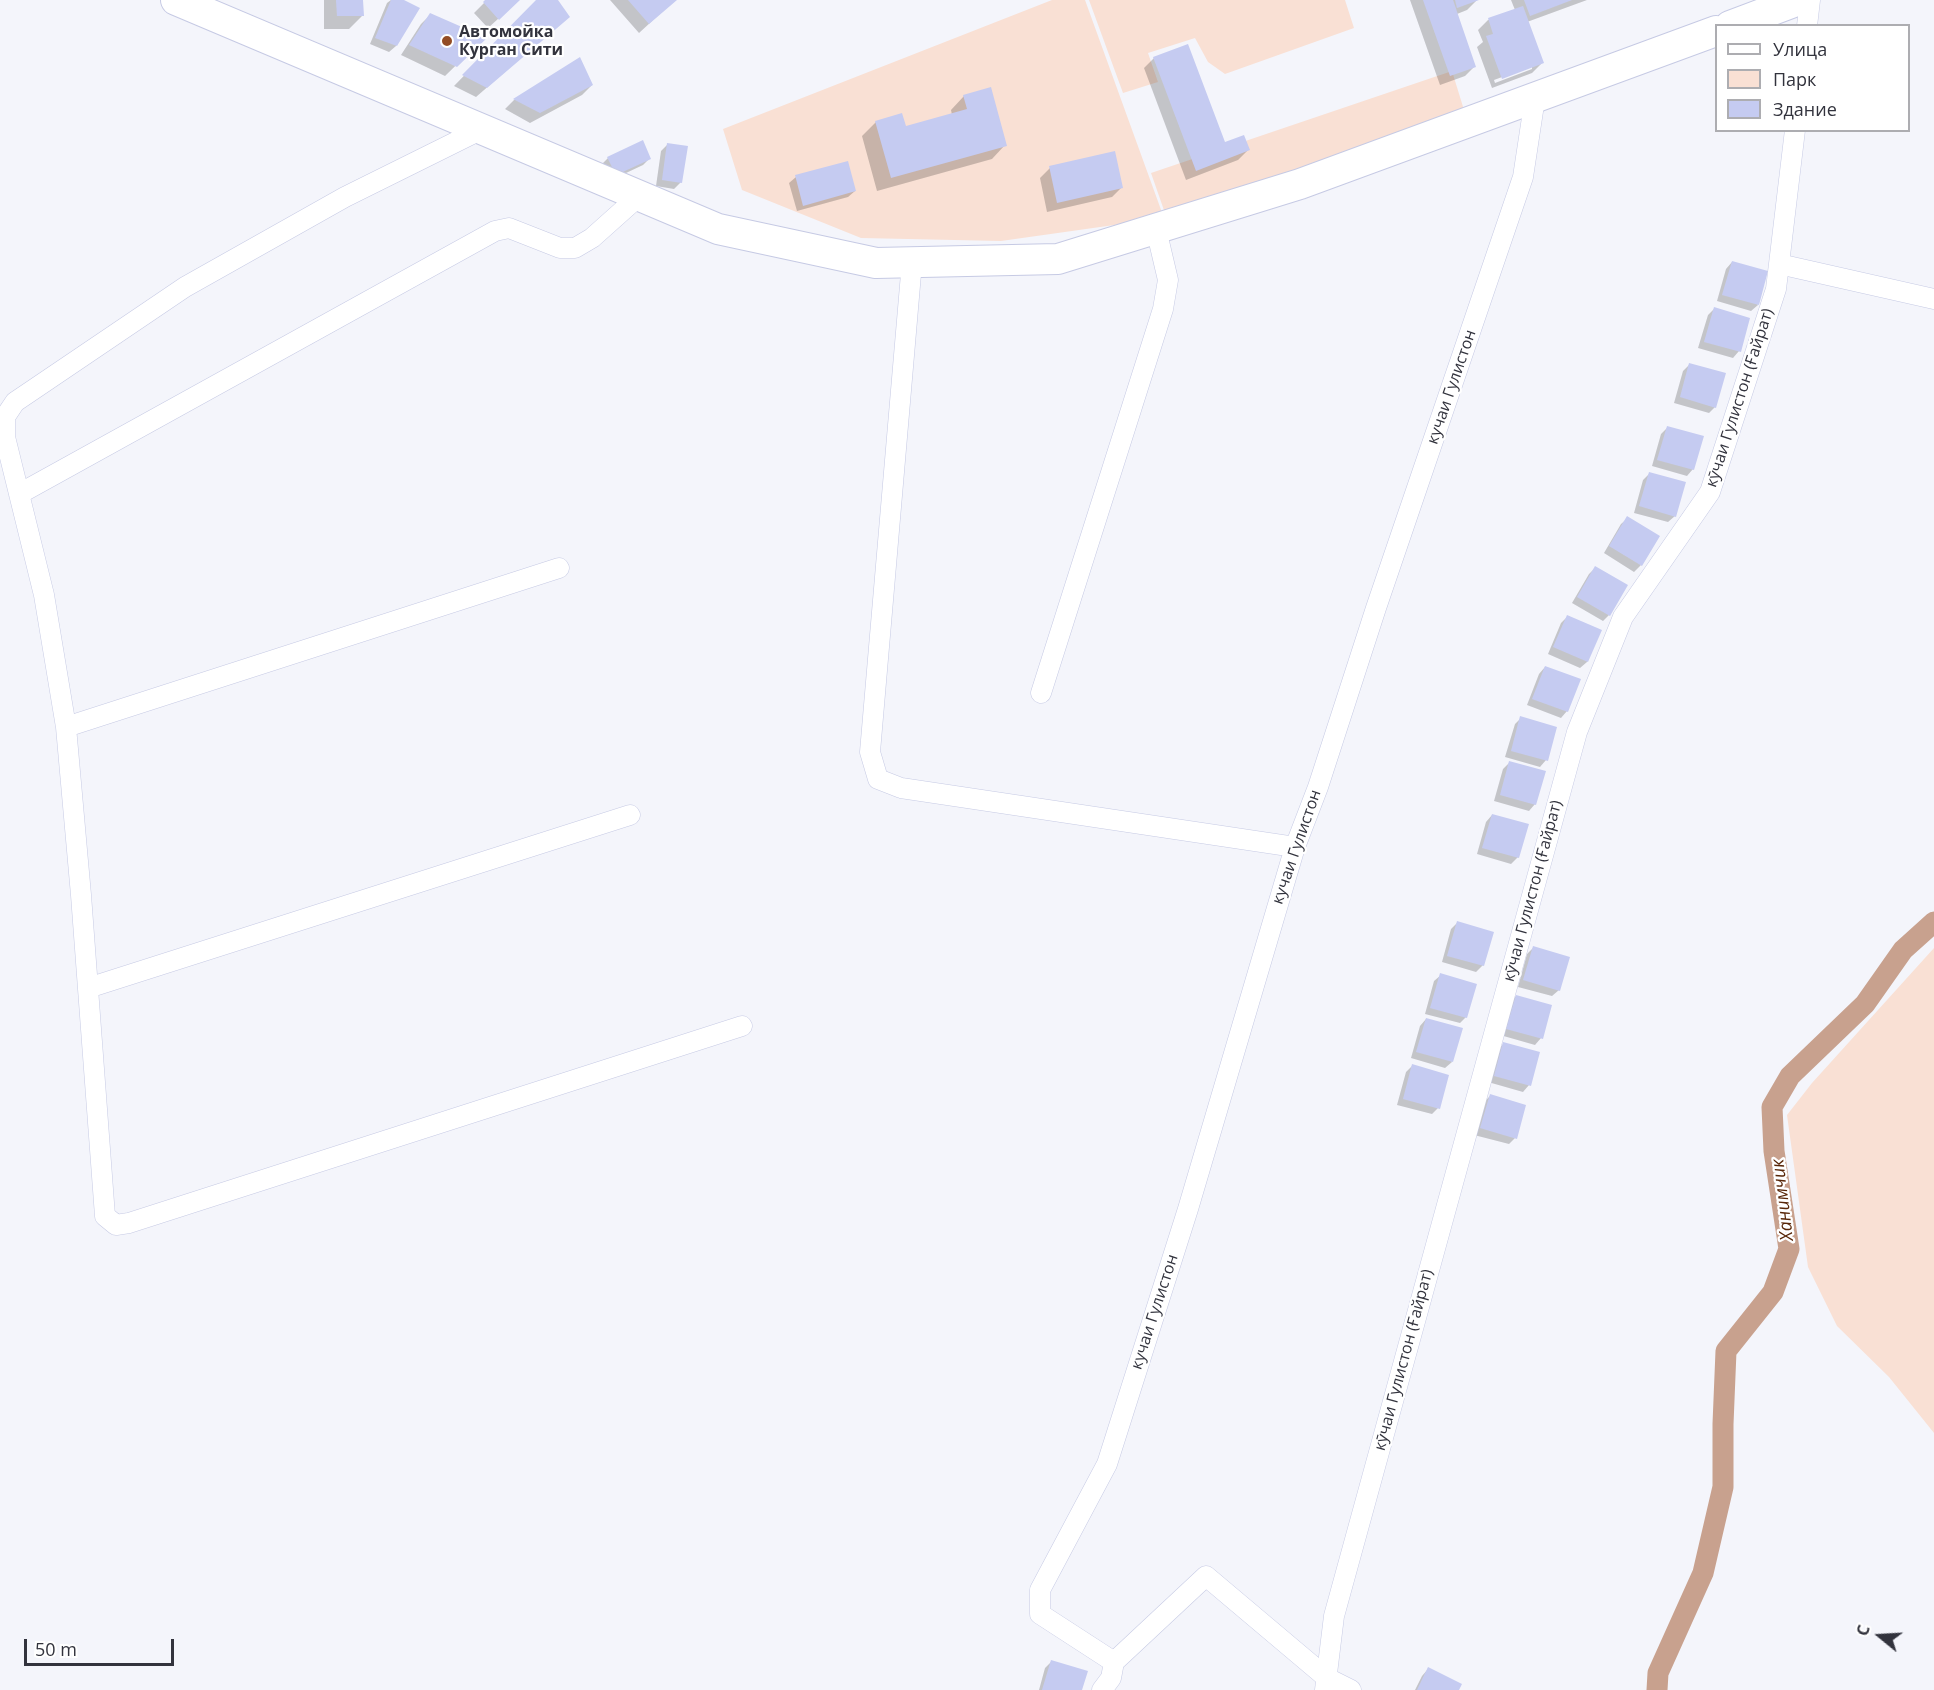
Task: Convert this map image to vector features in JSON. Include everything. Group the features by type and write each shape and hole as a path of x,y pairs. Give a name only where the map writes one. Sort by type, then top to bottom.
{"highway":[{"path":"176,0 718,229 876,263 1058,259 1300,184 1715,31"},
{"path":"1735,24 1799,0"}],"street":[{"path":"1807,24 1810,0"},
{"name":"кучаи Гулистон","path":"1114,1662 1040,1614 1040,1590 1107,1464 1188,1209 1295,847 1318,787 1523,177 1535,98"},
{"path":"480,130 345,197 185,286 15,402 5,417 5,437 44,595 66,727 105,1216 116,1225 141,1219 742,1026"},
{"name":"кӯчаи Гулистон (Ғайрат)","path":"1326,1684 1334,1616 1577,732 1623,617 1710,492 1776,289 1795,132"},
{"path":"19,494 495,231 509,228 560,248 575,248 592,238 639,196"},
{"path":"1041,693 1163,309 1168,280 1156,229"},
{"path":"912,262 870,752 878,779 901,788 1295,847"},
{"path":"1779,264 1934,299"},
{"path":"66,727 560,568"},
{"path":"88,988 630,815"},
{"path":"1102,1690 1111,1678 1114,1662 1206,1576 1326,1684 1350,1690"}],"green space":[{"path":"1052,0 1085,0 1164,218 1001,241 861,238 742,190 723,129"},
{"path":"1089,0 1345,0 1354,28 1225,74 1208,62 1195,38 1148,53 1158,82 1123,93"},
{"path":"1452,71 1464,110 1166,216 1151,173"},
{"path":"1934,948 1934,1433 1889,1377 1837,1326 1808,1267 1787,1115 1812,1083"}],"building":[{"path":"336,0 363,0 364,16 337,16"},
{"path":"391,0 404,0 420,8 397,46 375,38"},
{"path":"485,0 520,0 499,20 483,2"},
{"path":"536,0 558,0 570,17 487,88 462,75"},
{"path":"628,0 677,0 649,24"},
{"path":"1423,0 1453,0 1476,67 1450,76"},
{"path":"1455,0 1479,0 1457,8"},
{"path":"1524,0 1572,0 1530,16"},
{"path":"1523,6 1544,63 1502,79 1486,36 1493,34 1488,18"},
{"name":"Автомойка Курган Сити","path":"430,13 487,38 457,67 409,45"},
{"path":"1188,44 1225,142 1244,135 1250,150 1196,171 1153,57"},
{"path":"580,57 593,85 540,113 513,99"},
{"path":"991,87 1007,146 891,178 875,121 902,113 906,126 967,109 963,95"},
{"path":"643,140 651,159 616,175 607,157"},
{"path":"667,143 688,146 682,183 662,180"},
{"path":"1115,151 1123,188 1057,203 1049,166"},
{"path":"848,161 856,191 803,206 795,175"},
{"path":"1732,261 1768,271 1759,305 1722,295"},
{"path":"1714,307 1750,318 1741,352 1704,342"},
{"path":"1689,363 1726,373 1716,408 1680,397"},
{"path":"1667,426 1704,436 1694,470 1657,460"},
{"path":"1649,472 1686,482 1676,517 1639,506"},
{"path":"1627,516 1660,536 1642,566 1609,546"},
{"path":"1595,566 1628,585 1610,616 1577,597"},
{"path":"1567,615 1602,630 1588,662 1553,647"},
{"path":"1545,666 1581,679 1568,712 1532,699"},
{"path":"1520,716 1557,727 1548,761 1511,751"},
{"path":"1509,761 1546,771 1536,805 1500,795"},
{"path":"1492,814 1529,824 1519,858 1482,848"},
{"path":"1457,921 1494,932 1484,966 1447,956"},
{"path":"1533,946 1570,957 1560,991 1523,980"},
{"path":"1440,973 1477,984 1467,1018 1430,1008"},
{"path":"1516,995 1552,1005 1543,1039 1506,1029"},
{"path":"1426,1018 1463,1028 1453,1062 1416,1052"},
{"path":"1503,1042 1540,1052 1531,1086 1494,1076"},
{"path":"1412,1064 1449,1075 1440,1109 1403,1099"},
{"path":"1490,1094 1526,1105 1517,1139 1480,1128"},
{"path":"1051,1660 1088,1671 1082,1690 1042,1690"},
{"path":"1428,1667 1462,1684 1459,1690 1417,1690"}],"waterway":[{"name":"Ханимчик","path":"1657,1690 1658,1673 1703,1573 1723,1487 1726,1351 1773,1292 1789,1249 1774,1151 1772,1107 1790,1076 1865,1004 1903,950 1934,922"}],"place":[{"name":"Автомойка Курган Сити","path":"447,41"}]}
